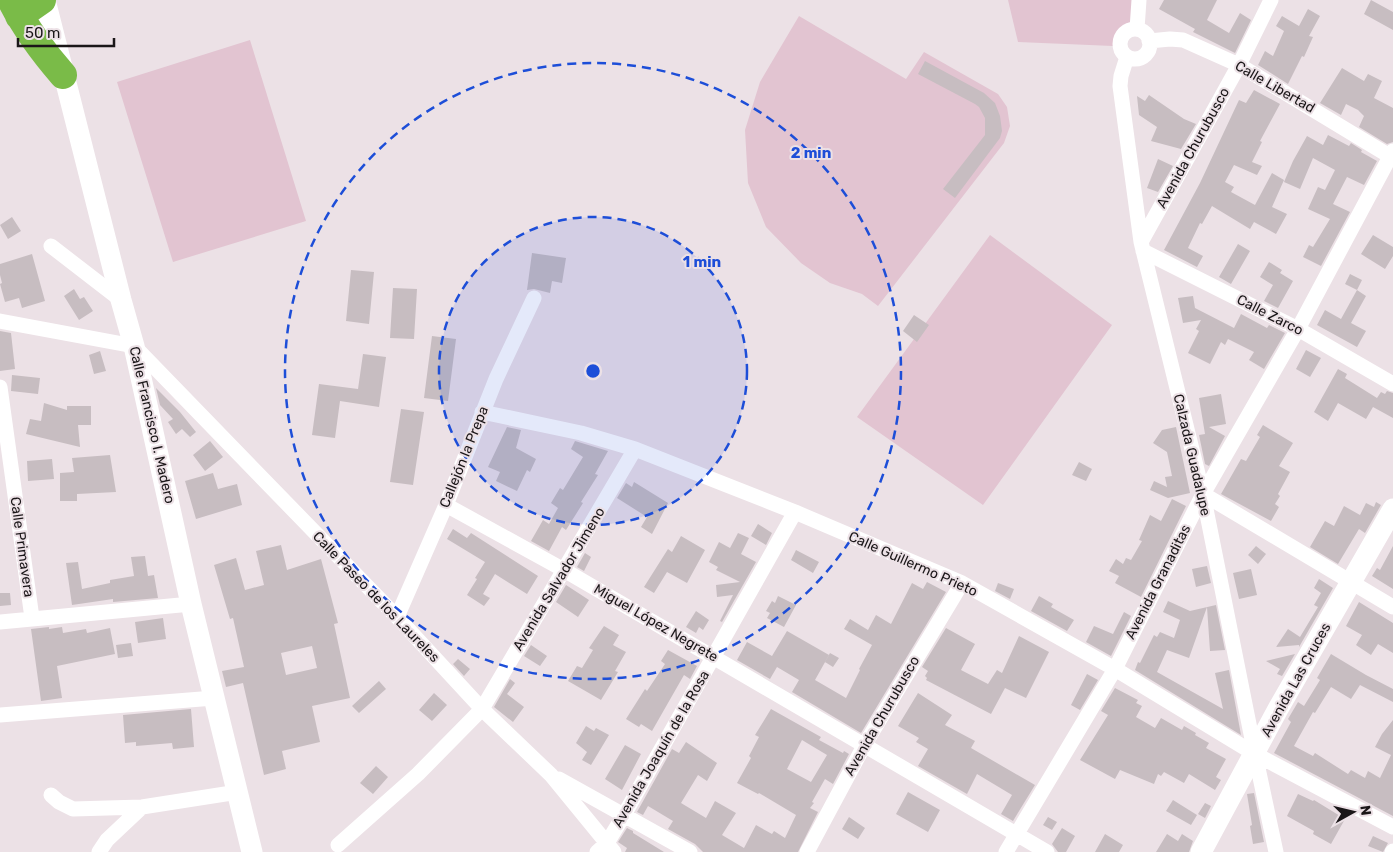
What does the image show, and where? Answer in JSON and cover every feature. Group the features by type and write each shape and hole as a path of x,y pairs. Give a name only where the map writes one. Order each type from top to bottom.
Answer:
{"highway":[{"path":"44,0 15,8 42,49 63,75"}],"main road":[{"name":"Calle Francisco I. Madero","path":"44,0 120,300 134,346 191,604 252,852"},
{"name":"Avenida Las Cruces","path":"1201,852 1278,709 1393,509"}],"street":[{"path":"1137,29 1139,0"},
{"name":"Avenida Churubusco","path":"1142,246 1239,65 1271,0"},
{"path":"1137,29 1145,34 1149,41 1148,51 1141,58 1127,57 1121,50 1120,39 1127,31 1137,29"},
{"name":"Calle Libertad","path":"1149,41 1182,40 1239,65 1392,155"},
{"name":"Calzada Guadalupe","path":"1127,57 1120,86 1142,246 1202,494 1276,852"},
{"name":"Avenida Granaditas","path":"1006,852 1114,669 1202,494 1298,329 1392,155"},
{"path":"51,246 120,300"},
{"name":"Calle Zarco","path":"1142,246 1298,329 1393,384"},
{"name":"Callejón la Prepa","path":"397,617 446,505 496,379 534,298"},
{"path":"0,322 134,346"},
{"name":"Calle Paseo de los Laureles","path":"134,346 397,617 482,709 551,775 606,849"},
{"name":"Calle Primavera","path":"0,387 32,618"},
{"name":"Calle Guillermo Prieto","path":"482,412 581,433 636,449 794,512 962,583 1114,669 1255,754 1393,827"},
{"name":"Avenida Salvador Jimeno","path":"338,845 418,774 482,709 636,449"},
{"path":"1202,494 1393,606"},
{"name":"Miguel López Negrete","path":"446,505 564,570 1047,852"},
{"name":"Avenida Joaquín de la Rosa","path":"606,849 794,512"},
{"name":"Avenida Churubusco","path":"807,852 864,744 962,583"},
{"path":"0,622 191,604"},
{"path":"0,715 214,698"},
{"path":"551,775 690,852"},
{"path":"51,795 59,802 73,809 142,807 238,792"},
{"path":"99,852 107,840 142,807"}],"shaded area":[{"path":"1008,0 1136,0 1135,20 1113,46 1018,42"},
{"path":"799,16 906,79 924,52 998,94 1007,107 1010,126 1004,143 878,306 862,294 830,283 801,263 766,227 748,183 745,130 760,82"},
{"path":"250,40 306,221 173,262 117,82"},
{"path":"990,235 1112,325 983,505 857,417"}],"building":[{"path":"1164,0 1217,0 1207,20 1229,33 1240,13 1251,20 1235,53 1193,32 1195,29 1159,9"},
{"path":"1371,0 1393,12 1393,30 1364,14"},
{"path":"1308,9 1320,16 1309,36 1313,37 1304,57 1302,56 1288,84 1258,65 1265,51 1273,56 1284,31 1276,26 1282,16 1299,26"},
{"path":"925,61 984,93 995,103 1000,116 1002,131 1000,138 955,198 943,189 985,135 985,118 979,107 975,104 918,74"},
{"path":"1342,68 1364,81 1368,74 1382,81 1374,98 1393,108 1393,142 1387,144 1359,127 1364,116 1358,110 1346,104 1341,115 1320,103"},
{"path":"1254,90 1280,104 1260,141 1262,142 1252,162 1262,166 1257,175 1234,165 1225,182 1234,187 1231,192 1255,205 1272,173 1284,180 1272,207 1287,214 1276,234 1254,222 1250,229 1212,206 1202,224 1200,223 1188,248 1203,256 1197,267 1164,250 1200,183 1239,100 1246,103"},
{"path":"1149,95 1184,119 1196,124 1181,149 1151,141 1157,127 1139,115 1137,96 1145,101"},
{"path":"1328,135 1349,146 1351,143 1362,150 1361,152 1377,161 1364,185 1347,177 1333,204 1350,212 1321,266 1303,257 1309,245 1313,247 1330,219 1308,209 1318,187 1325,190 1335,170 1313,158 1300,189 1284,182 1307,136 1323,145"},
{"path":"1158,159 1173,166 1158,192 1147,188"},
{"path":"12,217 21,231 8,239 0,225"},
{"path":"1373,235 1393,247 1393,256 1385,269 1361,254"},
{"path":"1238,244 1250,251 1231,284 1219,277"},
{"path":"532,253 566,258 562,283 552,281 550,293 534,289 527,290"},
{"path":"32,254 45,301 22,308 19,298 5,302 0,284 2,283 0,264"},
{"path":"1269,262 1282,270 1280,273 1293,281 1278,308 1264,301 1273,285 1260,277"},
{"path":"351,270 374,272 369,324 346,321"},
{"path":"1350,274 1362,280 1357,290 1345,284"},
{"path":"393,288 417,289 414,339 390,338"},
{"path":"74,289 80,299 84,297 93,311 79,320 64,296"},
{"path":"1357,290 1366,296 1351,323 1366,331 1357,347 1317,325 1325,310 1341,319"},
{"path":"1193,296 1195,308 1234,328 1241,314 1267,328 1269,325 1285,333 1264,369 1249,360 1254,352 1228,339 1225,345 1221,342 1210,364 1188,353 1199,331 1196,329 1201,320 1183,323 1178,298"},
{"path":"914,315 929,325 917,342 903,331"},
{"path":"0,331 11,333 15,369 0,371"},
{"path":"432,336 456,339 448,401 424,398"},
{"path":"1306,350 1321,358 1310,377 1296,369"},
{"path":"100,351 106,371 94,374 89,355"},
{"path":"363,354 386,357 379,407 340,401 335,438 312,435 319,384 358,389"},
{"path":"1338,369 1347,374 1345,378 1377,398 1381,392 1385,394 1387,391 1393,393 1393,418 1373,407 1366,419 1338,403 1328,421 1314,412"},
{"path":"12,375 40,378 38,394 11,391"},
{"path":"156,388 180,412 196,432 190,437 182,429 176,434 168,422 173,419 160,405"},
{"path":"1221,394 1226,424 1209,427 1225,436 1209,466 1205,464 1199,435 1205,434 1199,398"},
{"path":"44,403 67,410 67,406 91,406 91,425 78,425 80,447 26,434 30,419 41,421"},
{"path":"401,409 424,412 413,485 390,482"},
{"path":"1263,425 1293,443 1279,466 1290,472 1278,494 1280,496 1275,504 1279,507 1271,521 1221,494 1241,459 1246,461 1260,437 1257,435"},
{"path":"507,427 521,430 516,448 536,459 530,472 527,470 517,491 496,481 500,472 488,467"},
{"path":"1176,427 1190,493 1168,498 1150,490 1154,481 1167,487 1165,477 1172,476 1167,452 1153,443 1162,430"},
{"path":"210,441 223,457 205,471 193,455"},
{"path":"575,441 608,451 595,474 598,475 581,502 583,503 566,530 562,527 549,551 531,541 543,520 549,524 558,508 551,503 560,488 563,490 583,457 571,449"},
{"path":"110,455 116,492 77,494 77,501 60,501 60,473 74,472 72,458"},
{"path":"52,459 54,479 28,481 27,461"},
{"path":"1079,462 1092,469 1086,481 1072,475"},
{"path":"213,473 218,489 237,484 242,505 196,519 185,481"},
{"path":"634,482 668,503 652,534 641,527 647,517 617,498 626,483 632,487"},
{"path":"1172,499 1186,506 1141,597 1115,583 1119,576 1109,571 1116,559 1123,564 1126,558 1131,560 1142,541 1139,540 1150,515 1161,521"},
{"path":"1376,502 1381,505 1365,533 1359,529 1338,564 1310,547 1325,521 1334,526 1344,506 1360,515 1366,503 1374,507"},
{"path":"758,524 772,533 766,545 751,536"},
{"path":"453,529 467,538 471,533 538,576 527,594 495,574 483,594 490,598 484,606 467,595 485,562 447,539"},
{"path":"738,533 749,538 741,554 756,562 722,622 720,621 733,595 717,597 716,585 740,582 716,570 718,567 709,562 719,542 730,548"},
{"path":"681,536 705,550 687,583 667,572 654,593 644,587 668,549 672,552"},
{"path":"281,545 287,570 321,559 338,623 334,624 350,698 312,706 320,742 282,751 286,769 264,775 243,683 226,687 222,671 244,667 233,618 230,619 214,565 236,558 245,590 264,585 256,551","holes":["312,646 317,668 286,675 281,653"]},
{"path":"1256,546 1266,554 1258,564 1248,555"},
{"path":"1393,546 1393,589 1372,576 1377,568 1380,570"},
{"path":"796,550 819,562 813,573 791,560"},
{"path":"585,553 591,557 584,571 577,567"},
{"path":"145,556 148,576 154,575 158,598 113,602 113,599 72,605 66,563 78,562 82,589 110,583 110,580 134,576 131,557"},
{"path":"1207,566 1211,583 1196,587 1192,569"},
{"path":"1251,569 1257,595 1239,599 1233,573"},
{"path":"1319,579 1333,588 1299,647 1299,645 1276,647 1288,629 1300,637 1318,607 1314,605 1321,593 1314,588"},
{"path":"927,582 946,592 861,733 792,692 799,680 777,667 770,679 737,660 747,642 772,656 787,631 829,655 815,680 846,698 872,645 844,629 850,619 868,630 876,615 891,624 912,583 923,589"},
{"path":"998,583 1014,589 1010,599 995,591"},
{"path":"566,585 589,600 578,617 556,602"},
{"path":"0,593 10,593 11,605 0,606"},
{"path":"778,596 796,605 784,627 767,618 770,613 766,611 772,601 775,603"},
{"path":"1039,596 1053,604 1051,607 1074,620 1067,631 1031,611"},
{"path":"1168,601 1190,611 1207,607 1189,658 1167,650 1157,672 1223,709 1215,673 1229,670 1241,735 1135,670 1154,635 1157,637 1160,632 1174,638 1180,620 1163,612"},
{"path":"1359,602 1393,623 1393,653 1378,644 1371,655 1356,645 1362,635 1346,626"},
{"path":"1216,605 1225,650 1210,651 1207,607"},
{"path":"696,611 709,620 703,630 699,627 696,633 686,627"},
{"path":"1124,612 1131,616 1111,656 1086,642 1094,626 1113,634"},
{"path":"163,618 166,639 138,643 135,622"},
{"path":"604,626 619,635 613,645 626,652 615,671 618,672 601,700 568,681 577,666 582,668 593,650 589,648"},
{"path":"49,627 49,629 62,627 63,633 86,629 87,633 110,628 115,654 57,666 62,698 41,701 31,629"},
{"path":"946,628 975,644 961,670 988,684 997,670 1002,673 1019,636 1049,652 1026,698 1005,688 991,714 926,680 925,676 928,671 922,667"},
{"path":"131,643 133,656 118,658 116,645"},
{"path":"531,645 547,656 540,666 524,656"},
{"path":"668,650 697,666 690,679 684,675 652,731 641,724 639,727 626,719 645,689 647,691 665,664 661,661"},
{"path":"830,653 839,658 833,667 825,662"},
{"path":"1295,654 1282,676 1277,674 1280,669 1266,661"},
{"path":"1331,654 1393,689 1393,702 1360,685 1351,699 1331,687 1315,713 1313,712 1294,746 1313,756 1315,753 1348,774 1351,770 1365,778 1368,771 1380,778 1391,755 1375,747 1393,720 1393,816 1274,753 1291,722 1288,719 1298,702 1304,706 1320,680 1317,678"},
{"path":"458,659 470,669 464,676 453,664"},
{"path":"1087,674 1098,680 1080,710 1071,705"},
{"path":"510,679 515,683 507,694 524,707 513,722 494,707"},
{"path":"379,681 386,689 359,713 352,706"},
{"path":"1115,688 1138,700 1136,703 1142,706 1136,717 1155,728 1161,718 1182,730 1184,726 1209,743 1206,748 1226,759 1216,777 1221,780 1215,790 1189,774 1184,783 1164,772 1161,776 1158,774 1154,784 1120,770 1115,779 1080,760 1108,715 1101,711"},
{"path":"434,693 447,705 432,721 419,710"},
{"path":"918,693 952,715 945,725 975,741 971,748 1035,785 1013,821 1001,814 1012,795 977,774 967,794 918,766 928,749 916,742 919,738 898,726"},
{"path":"191,709 194,747 173,749 172,743 136,746 136,742 125,743 123,715"},
{"path":"771,709 821,737 819,740 843,753 844,751 849,754 833,784 825,779 812,802 814,803 810,808 818,812 798,852 703,852 695,844 668,829 673,821 648,806 643,815 637,812 672,749 679,753 686,742 717,763 707,781 698,775 681,803 706,818 715,801 736,813 722,835 744,848 756,825 772,834 774,831 785,838 796,815 759,793 737,783 751,758 749,756 759,737 755,735","holes":["802,740 827,755 811,782 787,769"]},
{"path":"586,726 594,731 596,728 609,735 591,765 582,760 587,752 576,743"},
{"path":"625,745 641,754 622,790 605,779"},
{"path":"376,766 388,777 373,794 360,783"},
{"path":"908,792 940,810 928,832 896,814"},
{"path":"1254,793 1264,842 1253,844 1247,794"},
{"path":"1298,794 1314,800 1345,819 1331,844 1313,834 1314,831 1287,816"},
{"path":"1173,800 1197,815 1191,825 1166,811"},
{"path":"1205,803 1211,806 1205,818 1198,814"},
{"path":"849,817 865,828 858,839 842,829"},
{"path":"1048,817 1057,822 1052,830 1043,825"},
{"path":"627,828 664,852 625,852 627,848 618,842"},
{"path":"1062,828 1075,836 1066,852 1058,852 1052,844"},
{"path":"1105,834 1123,845 1119,852 1095,852"},
{"path":"1167,834 1178,841 1182,834 1193,841 1189,852 1156,852"},
{"path":"1373,836 1388,843 1383,852 1368,846"}]}
